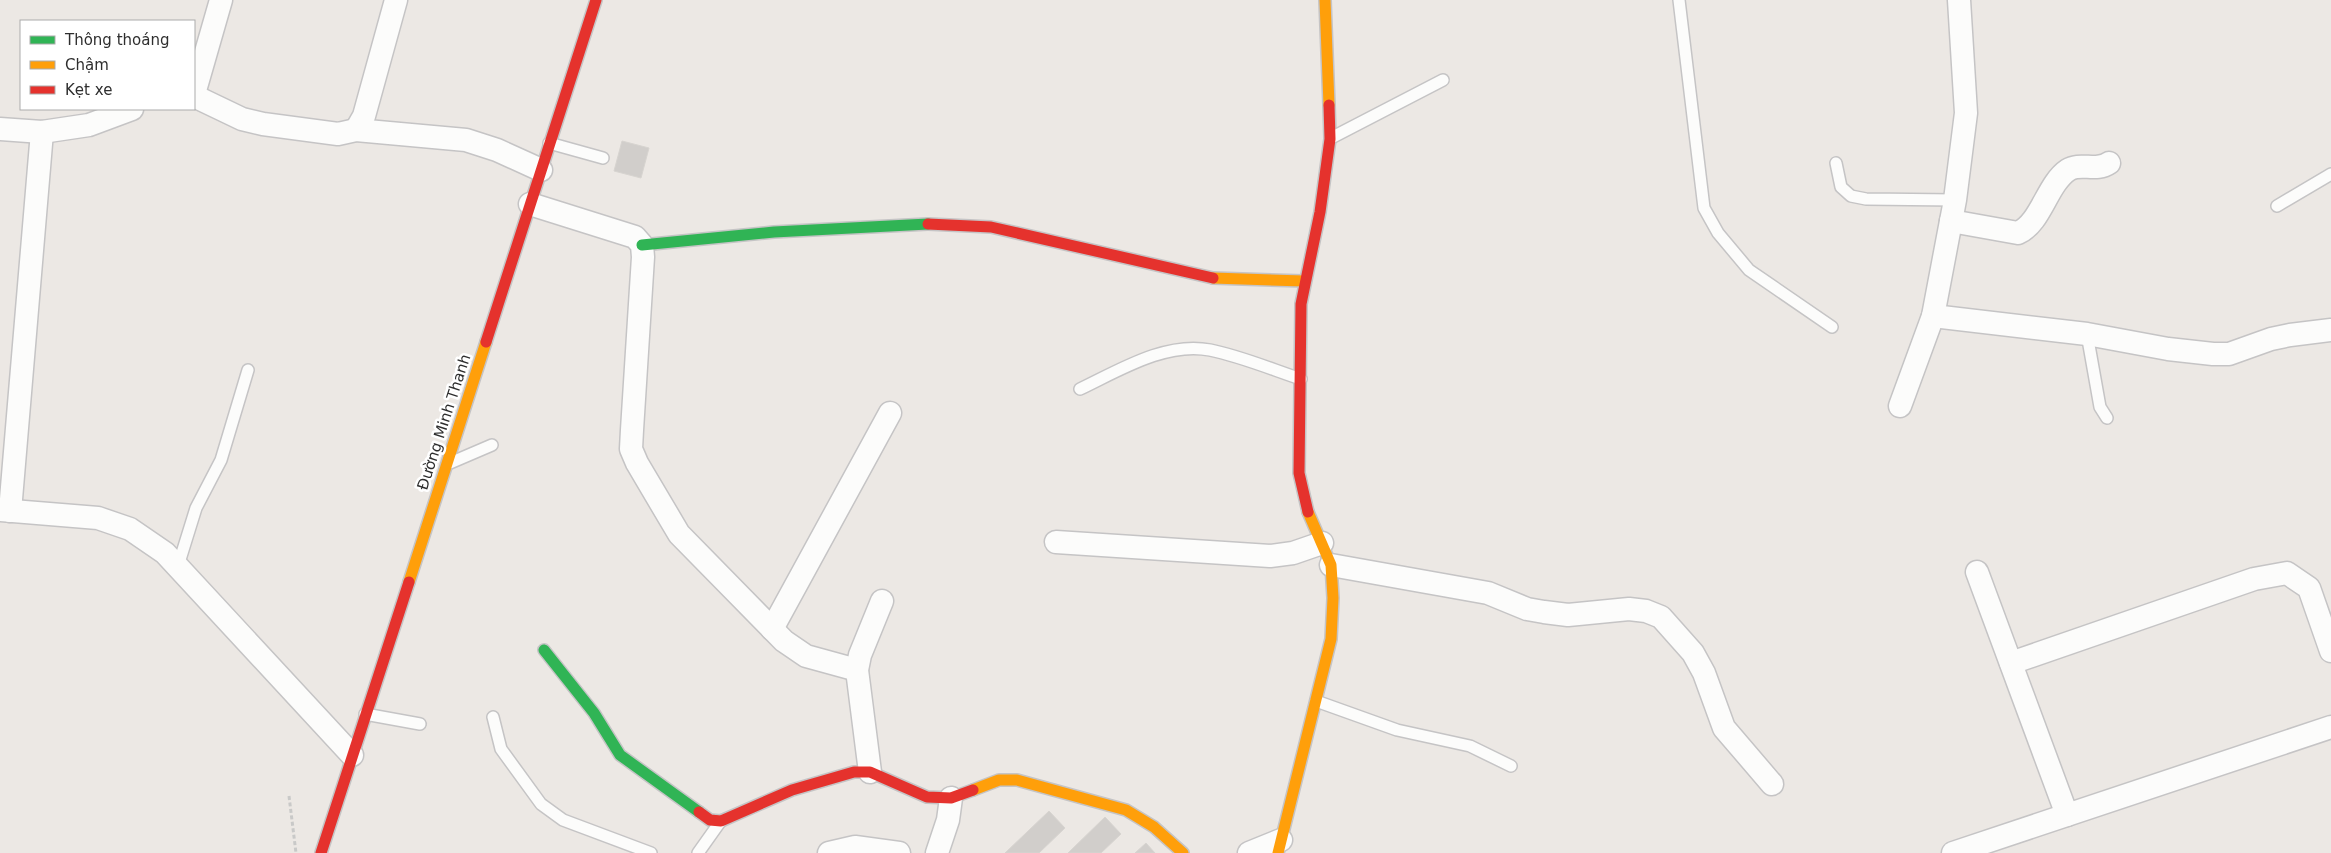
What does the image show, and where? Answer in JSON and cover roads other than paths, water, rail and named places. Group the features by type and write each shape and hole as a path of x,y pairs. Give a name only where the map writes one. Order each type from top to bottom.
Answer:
{"street":[{"path":"195,87 200,49 221,0"},
{"path":"356,130 364,116 396,0"},
{"name":"Đường Minh Thanh","path":"321,853 596,0"},
{"path":"1249,853 1280,847 1331,639 1333,598 1331,565 1303,495 1299,472 1301,304 1304,281 1320,212 1330,138 1325,0"},
{"path":"1900,406 1933,316 1953,210 1966,113 1959,0"},
{"path":"195,96 242,119 263,124 338,134 356,130 466,140 497,150 541,170"},
{"path":"0,129 42,132 88,125 129,110"},
{"path":"42,132 5,511 98,518 130,529 165,552 352,755"},
{"path":"1953,210 2018,233 2029,225 2056,183 2067,170 2076,167 2101,168 2109,163"},
{"path":"530,204 635,237 642,245 643,257 632,449 637,462 679,534 784,641 806,656 857,670"},
{"path":"642,245 774,232 918,224 992,227 1218,280 1304,281"},
{"path":"1933,316 2087,334 2168,349 2230,354 2271,339 2331,330"},
{"path":"772,629 890,414"},
{"path":"1056,542 1270,556 1293,553 1322,543"},
{"path":"1331,565 1488,593 1527,608 1544,612 1568,615 1629,609 1646,610 1661,617 1693,653 1704,673 1724,728 1772,784"},
{"path":"1977,572 2067,815"},
{"path":"2011,663 2254,579 2287,573 2309,588 2331,651"},
{"path":"870,772 857,670 860,655 882,601"},
{"path":"544,650 594,713 620,755 710,820 721,821 792,790 854,772 870,772 927,797 951,798 999,780 1017,780 1126,810 1154,827 1183,853"},
{"path":"1953,853 2331,726"},
{"path":"937,853 948,820 951,798"},
{"path":"829,853 856,847 899,853"}],"lane":[{"path":"1679,0 1704,208 1718,233 1748,270 1832,327"},
{"path":"1330,138 1443,80"},
{"path":"550,143 602,158"},
{"path":"1836,163 1841,187 1851,196 1953,210"},
{"path":"2277,206 2331,174"},
{"path":"2087,334 2100,407 2107,418"},
{"path":"1080,389 1161,354 1184,350 1208,350 1301,379"},
{"path":"178,566 196,508 221,460 248,370"},
{"path":"446,465 492,445"},
{"path":"1316,701 1397,730 1470,746 1511,766"},
{"path":"365,714 420,724"},
{"path":"492,717 501,749 540,804 563,820 651,853"},
{"path":"698,853 721,821"}]}
